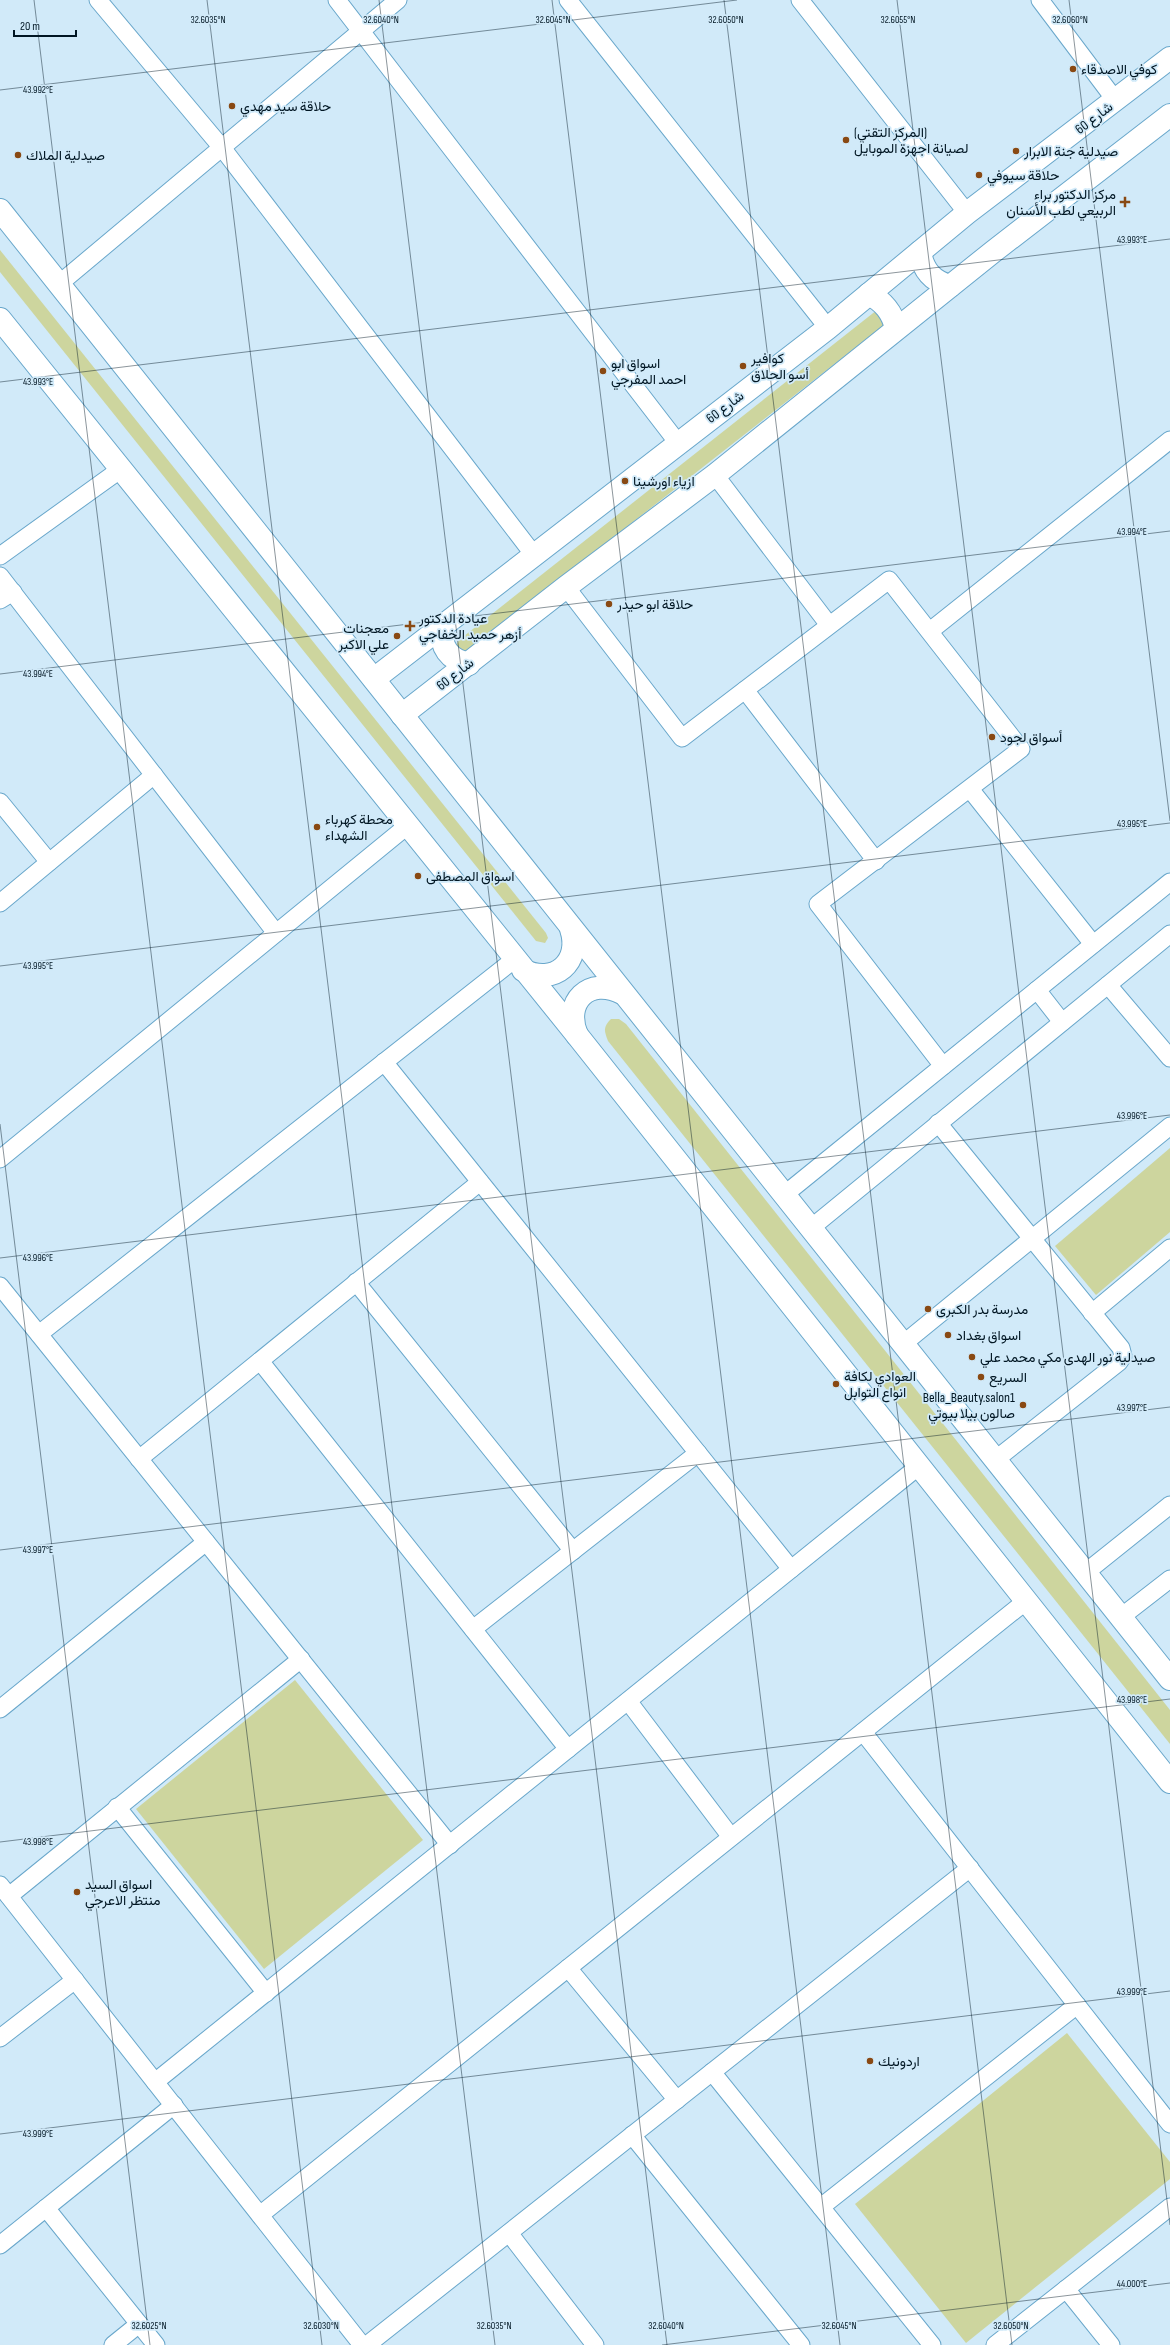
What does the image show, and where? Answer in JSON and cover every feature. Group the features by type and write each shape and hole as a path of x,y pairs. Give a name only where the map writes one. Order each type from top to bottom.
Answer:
{"main road":[{"name":"شارع 60","path":"374,679 828,328 967,213 1116,101 1170,58"},
{"name":"شارع 60","path":"402,715 566,587 715,475 896,328 1170,116"},
{"path":"0,210 374,679 571,929 1170,1679"},
{"path":"920,252 924,268 929,274 938,282 950,286"},
{"path":"869,294 887,308 896,328"},
{"path":"0,319 519,965 577,1035 1170,1782"},
{"path":"442,627 442,640 447,652 456,660 469,664"},
{"path":"519,965 541,976 550,974 562,968 571,957 574,947 571,929"},
{"path":"577,1035 572,1025 572,1014 575,1004 582,995 591,989 601,987 612,988 622,993"}],"street":[{"path":"98,0 223,149 534,555"},
{"path":"337,0 678,443"},
{"path":"59,284 223,149 398,0"},
{"path":"568,0 828,328"},
{"path":"800,0 967,213"},
{"path":"1040,0 1116,101"},
{"path":"930,631 1170,440"},
{"path":"0,556 121,470"},
{"path":"715,475 829,625"},
{"path":"0,576 6,596 154,775 276,933"},
{"path":"566,587 682,738 889,580 930,631 1021,749 818,904 943,1066"},
{"path":"745,690 876,861"},
{"path":"0,903 154,775"},
{"path":"970,789 1093,944"},
{"path":"0,802 48,862"},
{"path":"0,1159 407,826"},
{"path":"784,1195 1170,882"},
{"path":"811,1228 1170,934"},
{"path":"39,1334 384,1062 519,965"},
{"path":"1108,985 1170,1058"},
{"path":"1037,990 1062,1022"},
{"path":"384,1062 791,1569"},
{"path":"938,1123 1121,1348 1123,1356 1119,1362 995,1460"},
{"path":"903,1344 1170,1126"},
{"path":"139,1459 480,1182"},
{"path":"1092,1313 1170,1248"},
{"path":"356,1282 572,1551"},
{"path":"0,1286 450,1845"},
{"path":"260,1361 568,1749"},
{"path":"473,1629 698,1453"},
{"path":"156,2082 919,1466"},
{"path":"1085,1573 1170,1505"},
{"path":"0,1709 206,1542"},
{"path":"1120,1617 1170,1578"},
{"path":"260,2215 1026,1601"},
{"path":"300,1659 117,1808 4,1890 362,2345"},
{"path":"628,1701 731,1838"},
{"path":"863,1732 1170,2124"},
{"path":"117,1808 266,1993"},
{"path":"367,2345 970,1868"},
{"path":"568,1968 677,2100"},
{"path":"0,2038 75,1980"},
{"path":"821,2207 1077,2005"},
{"path":"712,2072 932,2345"},
{"path":"0,2245 174,2105"},
{"path":"632,2135 801,2345"},
{"path":"994,2345 1170,2207"},
{"path":"46,2208 156,2345"},
{"path":"509,2233 595,2345"},
{"path":"1066,2289 1111,2345"},
{"path":"113,2345 139,2324"}],"green space":[{"path":"0,250 546,933 548,938 545,943 536,941 0,272"},
{"path":"877,310 888,322 467,652 463,653 456,646 459,640"},
{"path":"611,1019 619,1019 626,1024 1170,1710 1170,1744 608,1041 605,1029"},
{"path":"1170,1148 1170,1232 1096,1295 1055,1246"},
{"path":"295,1680 423,1840 264,1969 136,1809"},
{"path":"1067,2033 1170,2162 1170,2179 966,2343 855,2204"}],"place":[{"name":"كوفي الاصدقاء","path":"1073,69"},
{"name":"حلاقة سيد مهدي","path":"232,106"},
{"name":"(المركز التقتي) لصيانة اجهزة الموبايل","path":"846,140"},
{"name":"صيدلية جنة الابرار","path":"1016,151"},
{"name":"صيدلية الملاك","path":"18,155"},
{"name":"حلاقة سيوفي","path":"979,175"},
{"name":"مركز الدكتور براء الربيعي لطب الأسنان","path":"1125,202"},
{"name":"كوافير أسو الحلاق","path":"743,366"},
{"name":"اسواق ابو احمد المفرجي","path":"603,371"},
{"name":"ازياء اورشينا","path":"625,481"},
{"name":"حلاقة ابو حيدر","path":"609,604"},
{"name":"عيادة الدكتور أزهر حميد الخفاجي","path":"410,626"},
{"name":"معجنات علي الاكبر","path":"397,636"},
{"name":"أسواق لجود","path":"992,737"},
{"name":"محطة كهرباء الشهداء","path":"317,827"},
{"name":"اسواق المصطفى","path":"418,876"},
{"name":"مدرسة بدر الكبرى","path":"928,1309"},
{"name":"اسواق بغداد","path":"948,1335"},
{"name":"صيدلية نور الهدى مكي محمد علي","path":"972,1357"},
{"name":"السريع","path":"981,1377"},
{"name":"العوادي لكافة انواع التوابل","path":"836,1384"},
{"name":"Bella_Beauty.salon1 صالون بيلا بيوتي","path":"1023,1405"},
{"name":"اسواق السيد منتظر الاعرجي","path":"77,1892"},
{"name":"اردونيك","path":"870,2061"}]}
